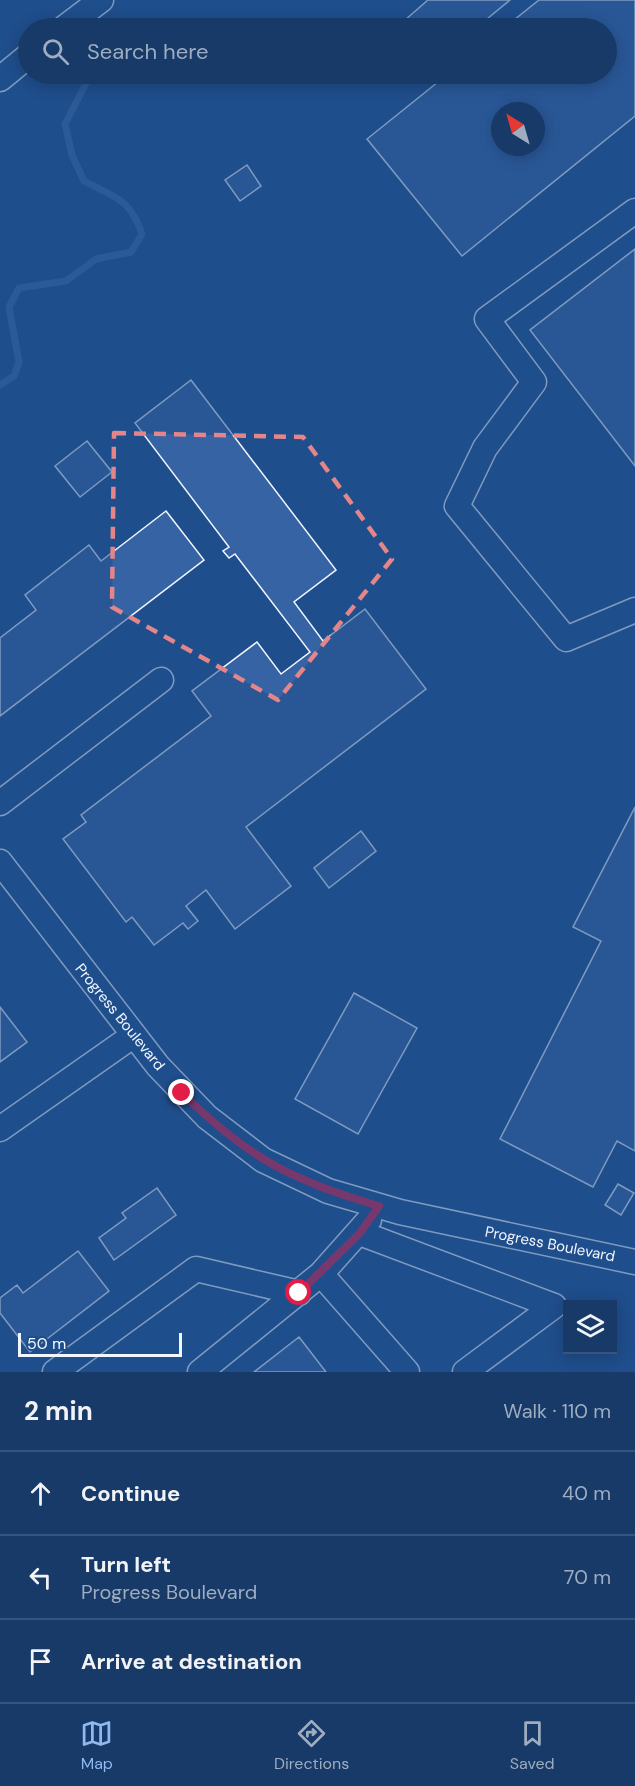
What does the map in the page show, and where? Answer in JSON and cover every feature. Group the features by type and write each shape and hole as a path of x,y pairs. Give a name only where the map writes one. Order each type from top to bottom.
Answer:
{"street":[{"path":"77,18 101,0"},
{"path":"1,77 18,64"},
{"path":"635,211 488,319 534,382 485,448 457,506 566,639 635,610"},
{"path":"0,803 161,680"},
{"name":"Progress Boulevard","path":"0,862 134,1035 182,1093 207,1117 249,1150 295,1178 328,1191 379,1206 475,1229 635,1262"},
{"path":"0,1129 134,1035"},
{"path":"200,1372 321,1274 360,1233 379,1206"},
{"path":"360,1233 554,1306 465,1372"},
{"path":"55,1372 196,1269 299,1293"},
{"path":"321,1274 407,1372"}],"highlighted area":[{"path":"114,433 303,437 392,559 278,700 112,607"}],"building":[{"path":"428,0 510,0 488,18 407,18"},
{"path":"539,0 635,0 635,116 462,256 367,139 436,84 617,84 617,18 516,18"},
{"path":"247,165 261,186 240,201 225,180"},
{"path":"635,249 635,466 530,330"},
{"path":"191,380 336,570 294,602 323,641 365,609 426,689 246,827 291,886 235,929 206,890 186,906 198,921 188,929 183,923 154,945 132,917 126,922 63,839 86,822 81,815 211,716 192,691 257,642 281,674 310,652 235,554 229,558 223,551 229,547 135,423"},
{"path":"87,441 112,472 80,497 55,466"},
{"path":"166,511 204,560 0,716 0,638 36,610 25,595 89,545 101,561"},
{"path":"635,807 635,1151 617,1141 593,1187 500,1139 601,941 573,927"},
{"path":"361,831 376,851 329,888 314,868"},
{"path":"354,993 417,1028 358,1134 295,1099"},
{"path":"0,1007 27,1042 0,1062"},
{"path":"618,1184 634,1193 621,1215 605,1205"},
{"path":"157,1188 176,1215 114,1260 99,1238 126,1218 122,1213"},
{"path":"78,1251 109,1291 30,1352 0,1313 0,1298 17,1285 23,1293"},
{"path":"299,1337 326,1372 254,1372"}],"waterway":[{"path":"0,385 14,376 19,362 9,307 19,288 66,281 96,259 131,252 142,234 132,213 120,200 84,181 72,155 65,124 86,84"}],"route":[{"path":"182,1093 234,1140 263,1160 295,1178 328,1191 379,1206 360,1233 321,1274 299,1293"}]}
